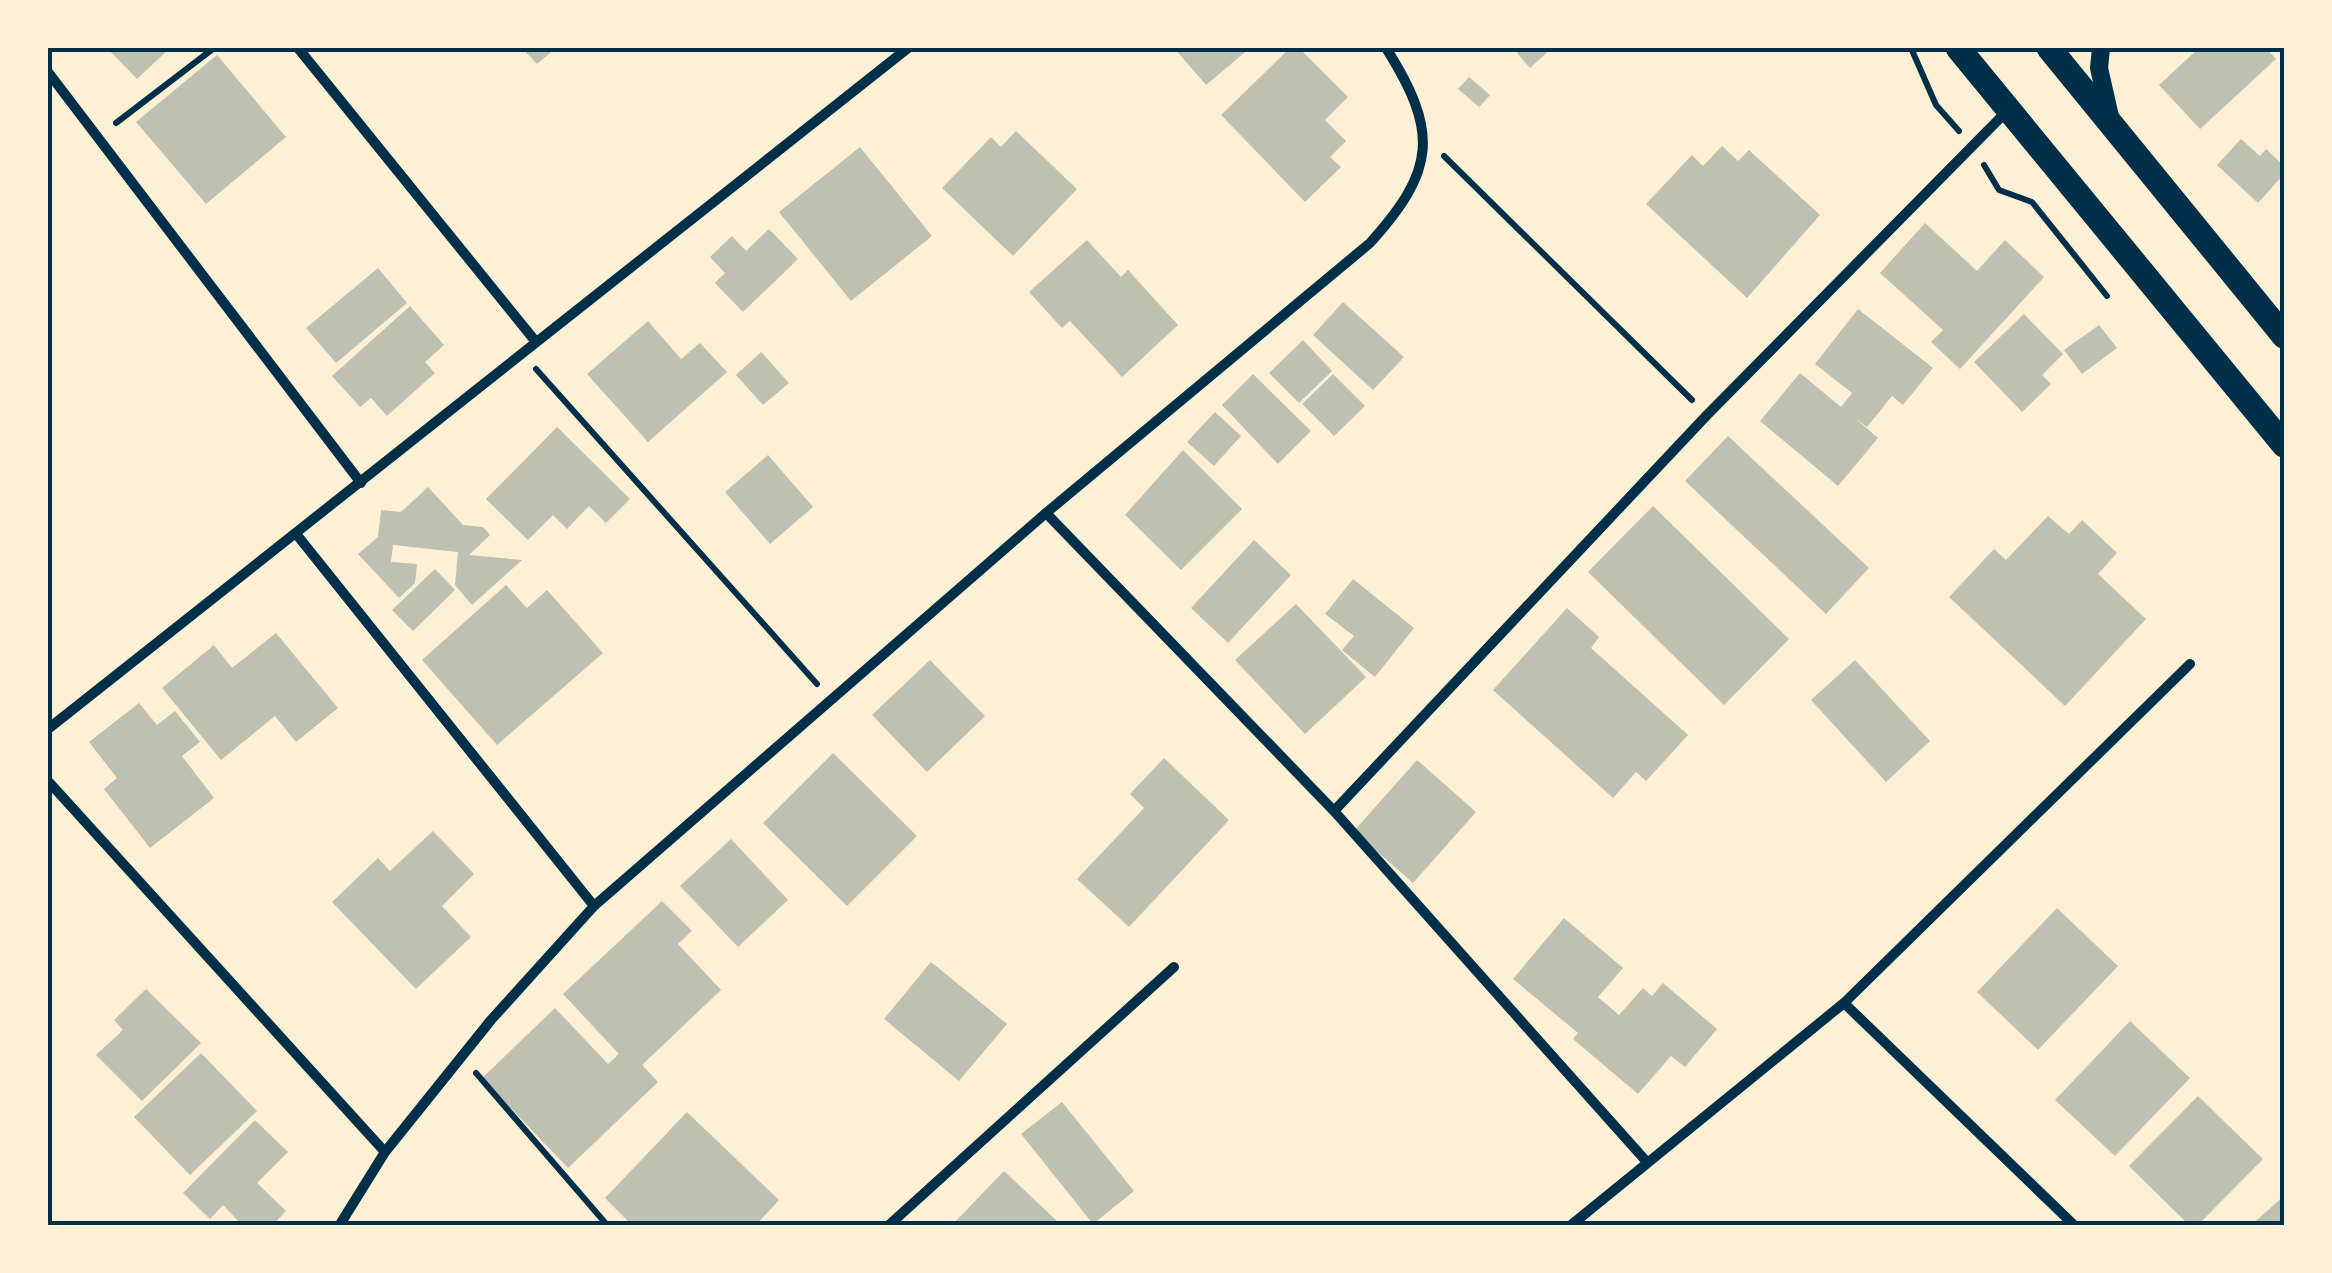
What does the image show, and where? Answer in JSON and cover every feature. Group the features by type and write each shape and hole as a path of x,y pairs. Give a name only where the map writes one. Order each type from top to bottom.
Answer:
{"main road":[{"path":"1958,48 2284,445"},
{"path":"2050,48 2284,336"}],"street":[{"path":"298,48 536,342"},
{"path":"48,730 908,48"},
{"path":"339,1226 385,1152 594,906 1046,513 1370,243 1399,211 1421,174 1424,137 1406,79 1386,48"},
{"path":"2101,48 2099,68 2112,126"},
{"path":"48,72 361,484"},
{"path":"1334,811 1707,415 2008,110"},
{"path":"1046,513 1334,811 1646,1162"},
{"path":"298,535 594,906"},
{"path":"1570,1226 1844,1003 2190,664"},
{"path":"48,781 385,1152"},
{"path":"888,1226 1174,967"},
{"path":"1844,1003 2075,1226"}],"path":[{"path":"112,126 214,48"},
{"path":"1424,137 1707,415"},
{"path":"2066,244 2107,296"},
{"path":"522,353 831,700"},
{"path":"462,1057 608,1226"}],"building":[{"path":"107,48 170,48 137,79"},
{"path":"522,48 556,48 537,64"},
{"path":"1174,48 1250,48 1206,85"},
{"path":"1290,48 1299,48 1348,97 1325,120 1346,141 1330,157 1341,167 1305,202 1221,115"},
{"path":"1523,48 1552,48 1530,68 1517,53"},
{"path":"2199,48 2266,48 2276,59 2200,129 2159,85"},
{"path":"217,55 286,137 206,204 136,122"},
{"path":"1469,77 1490,95 1479,107 1458,89"},
{"path":"1016,131 1077,189 1013,256 942,188 991,137 1001,147"},
{"path":"2241,139 2260,156 2266,149 2284,166 2284,174 2258,203 2217,165"},
{"path":"1722,146 1738,161 1749,150 1820,215 1747,298 1646,204 1692,155 1703,166"},
{"path":"860,147 932,236 851,301 779,212"},
{"path":"1925,223 1977,271 2005,240 2044,277 1960,369 1931,342 1943,330 1880,273"},
{"path":"769,229 798,259 743,312 715,283 725,273 710,257 732,236 746,251"},
{"path":"1087,240 1121,277 1128,270 1178,325 1122,377 1070,321 1062,328 1029,292"},
{"path":"378,268 407,303 336,363 306,328"},
{"path":"1343,302 1404,357 1373,390 1313,335"},
{"path":"410,306 444,345 425,362 435,373 387,416 371,398 360,407 332,376"},
{"path":"1858,309 1933,368 1903,405 1892,396 1867,427 1855,418 1878,438 1838,486 1760,421 1800,373 1841,407 1852,393 1815,364"},
{"path":"2024,314 2063,354 2042,375 2051,384 2022,412 1974,362"},
{"path":"648,321 681,359 700,343 727,372 648,442 587,374"},
{"path":"2099,325 2117,348 2082,374 2064,350"},
{"path":"1303,340 1332,371 1299,403 1269,373"},
{"path":"761,352 789,383 763,405 736,375"},
{"path":"1253,374 1311,431 1278,464 1222,405"},
{"path":"1333,374 1365,406 1334,436 1302,404"},
{"path":"1215,412 1241,436 1214,466 1187,442"},
{"path":"557,427 630,499 606,523 589,506 567,529 553,515 528,540 486,499"},
{"path":"1728,436 1869,568 1826,614 1685,481"},
{"path":"1183,450 1242,509 1181,570 1125,515"},
{"path":"768,455 813,507 770,544 725,492"},
{"path":"428,487 463,525 483,527 490,535 469,555 522,560 472,605 455,585 458,552 393,545 391,562 417,564 415,583 399,598 358,554 378,537 381,510 401,512"},
{"path":"1653,506 1789,639 1724,705 1588,572"},
{"path":"2048,516 2069,534 2082,520 2117,553 2098,574 2146,619 2065,706 1949,597 1994,549 2006,560"},
{"path":"1254,540 1291,575 1228,643 1191,608"},
{"path":"435,569 455,590 413,631 392,610"},
{"path":"1353,579 1414,628 1375,677 1342,650 1354,636 1325,614"},
{"path":"506,585 527,608 547,590 603,653 497,745 422,660"},
{"path":"1296,604 1366,677 1305,734 1235,660"},
{"path":"1567,608 1599,637 1591,648 1688,735 1646,781 1636,772 1613,798 1493,690"},
{"path":"276,633 338,708 296,742 275,716 221,760 162,688 214,645 232,668"},
{"path":"930,660 985,716 927,772 872,715"},
{"path":"1855,660 1930,741 1886,782 1811,700"},
{"path":"139,703 157,725 175,711 200,742 182,756 214,798 150,848 104,789 117,778 89,742"},
{"path":"833,753 917,836 847,906 763,823"},
{"path":"1164,758 1229,820 1129,927 1077,879 1144,808 1130,794"},
{"path":"1417,760 1476,812 1413,883 1354,831"},
{"path":"433,831 474,874 442,906 471,937 416,989 332,902 378,858 390,871"},
{"path":"731,839 788,900 738,947 680,886"},
{"path":"662,901 692,931 678,944 721,990 642,1065 658,1082 568,1168 482,1078 555,1008 608,1064 619,1054 563,994"},
{"path":"2057,908 2118,966 2038,1050 1977,992"},
{"path":"1564,918 1623,968 1598,997 1619,1015 1643,988 1652,996 1663,983 1717,1029 1685,1067 1671,1056 1638,1094 1573,1039 1578,1033 1513,979"},
{"path":"931,962 1007,1024 959,1081 884,1019"},
{"path":"146,989 201,1043 142,1101 96,1055 123,1030 114,1020"},
{"path":"2130,1021 2190,1078 2115,1156 2055,1100"},
{"path":"201,1053 257,1111 190,1175 134,1117"},
{"path":"2198,1096 2263,1159 2197,1226 2190,1226 2129,1166"},
{"path":"1062,1102 1134,1191 1093,1224 1021,1134"},
{"path":"687,1112 779,1200 755,1226 633,1226 605,1198"},
{"path":"255,1120 288,1152 257,1183 286,1211 272,1226 243,1226 223,1205 210,1219 183,1193"},
{"path":"1004,1171 1058,1222 951,1226"},
{"path":"2284,1196 2284,1226 2250,1226"}]}
